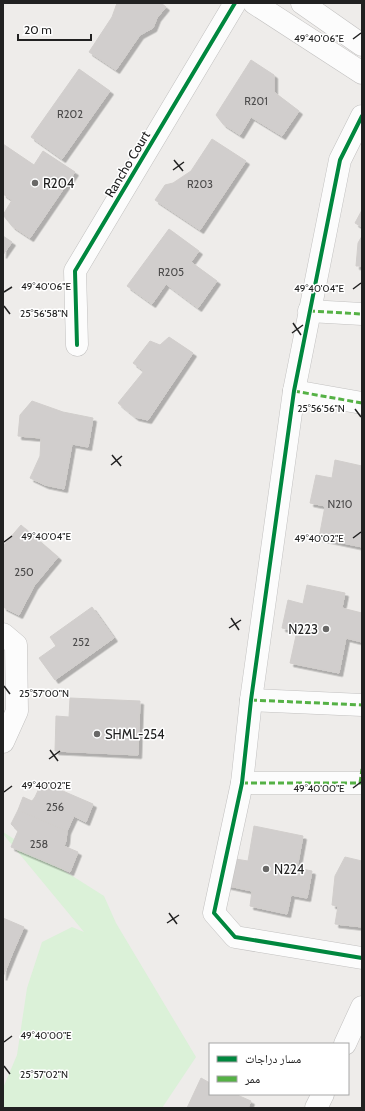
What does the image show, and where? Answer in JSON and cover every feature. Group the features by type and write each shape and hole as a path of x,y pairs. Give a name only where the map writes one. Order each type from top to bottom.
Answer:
{"street":[{"name":"Rancho Court","path":"76,345 75,271 235,3"},
{"path":"254,3 362,73"},
{"path":"302,3 362,45"},
{"path":"362,116 340,160 294,390 251,700 242,783 214,913 235,937 362,958"},
{"path":"309,310 362,314"},
{"path":"294,390 362,403"},
{"path":"3,634 16,645 17,711 3,742"},
{"path":"251,700 362,705"},
{"path":"242,783 361,778"},
{"path":"345,1043 362,1007"},
{"path":"316,1108 322,1095"}],"green space":[{"path":"3,832 104,896 116,923 196,1057 162,1108 3,1108 3,1088 17,1055 27,988 42,942 72,927 84,932 3,834"}],"building":[{"path":"117,3 161,3 166,7 157,18 153,28 140,35 116,70 89,52 112,17"},
{"name":"R201","path":"251,60 274,75 274,92 299,111 282,136 251,117 240,135 223,124 216,115"},
{"name":"R202","path":"79,69 110,91 62,159 31,137"},
{"name":"R203","path":"212,139 246,161 200,230 155,200 165,185 173,183 191,171"},
{"name":"R204","path":"3,144 34,165 43,151 75,172 30,238 12,226 3,215 12,200 3,194"},
{"path":"362,210 362,227 355,223"},
{"name":"R205","path":"169,229 199,251 191,262 217,281 198,308 166,284 152,304 127,286"},
{"path":"3,236 12,242 3,255"},
{"path":"362,236 362,266 356,266 358,243"},
{"path":"169,337 193,353 148,420 135,417 118,403 144,371 133,363 150,341 160,345"},
{"path":"32,401 63,412 93,418 88,447 72,444 64,489 45,485 30,478 40,456 41,438 18,436 20,415"},
{"name":"N210","path":"335,460 362,466 362,547 319,538 325,506 310,503 316,475 332,478"},
{"path":"21,525 58,557 34,586 19,615 3,607 3,546"},
{"name":"N223","path":"307,585 345,593 342,608 362,613 362,642 346,638 339,673 290,663 297,631 282,628 288,600 303,604"},
{"path":"92,607 114,638 55,680 39,658 56,646 50,637"},
{"name":"SHML-254","path":"70,698 140,701 138,755 55,751 56,716 69,717"},
{"path":"42,782 93,804 86,822 74,816 67,831 18,810 23,797 32,801"},
{"path":"18,810 67,831 64,846 78,852 70,872 11,847 18,831 11,824"},
{"name":"N224","path":"254,826 303,836 297,868 312,871 307,898 291,895 287,914 250,906 252,891 224,885 229,858 248,861"},
{"path":"345,857 362,861 362,927 335,924 338,906 332,905 335,876"},
{"path":"3,918 24,927 13,952 3,948"},
{"path":"3,948 13,952 3,977"},
{"path":"201,1078 209,1082 209,1095 237,1095 251,1101 248,1108 187,1108"}],"marked path":[{"path":"309,311 362,314"},
{"path":"294,391 362,403"},
{"path":"251,700 362,705"},
{"path":"360,783 362,769"},
{"path":"242,783 362,783"}],"cycle path":[{"path":"77,345 75,271 235,3"},
{"path":"362,116 340,160 294,391 251,700 242,783 214,913 235,937 362,958"}],"place":[{"name":"R204","path":"35,183"},
{"name":"N223","path":"326,629"},
{"name":"SHML-254","path":"97,734"},
{"name":"N224","path":"266,869"}]}
